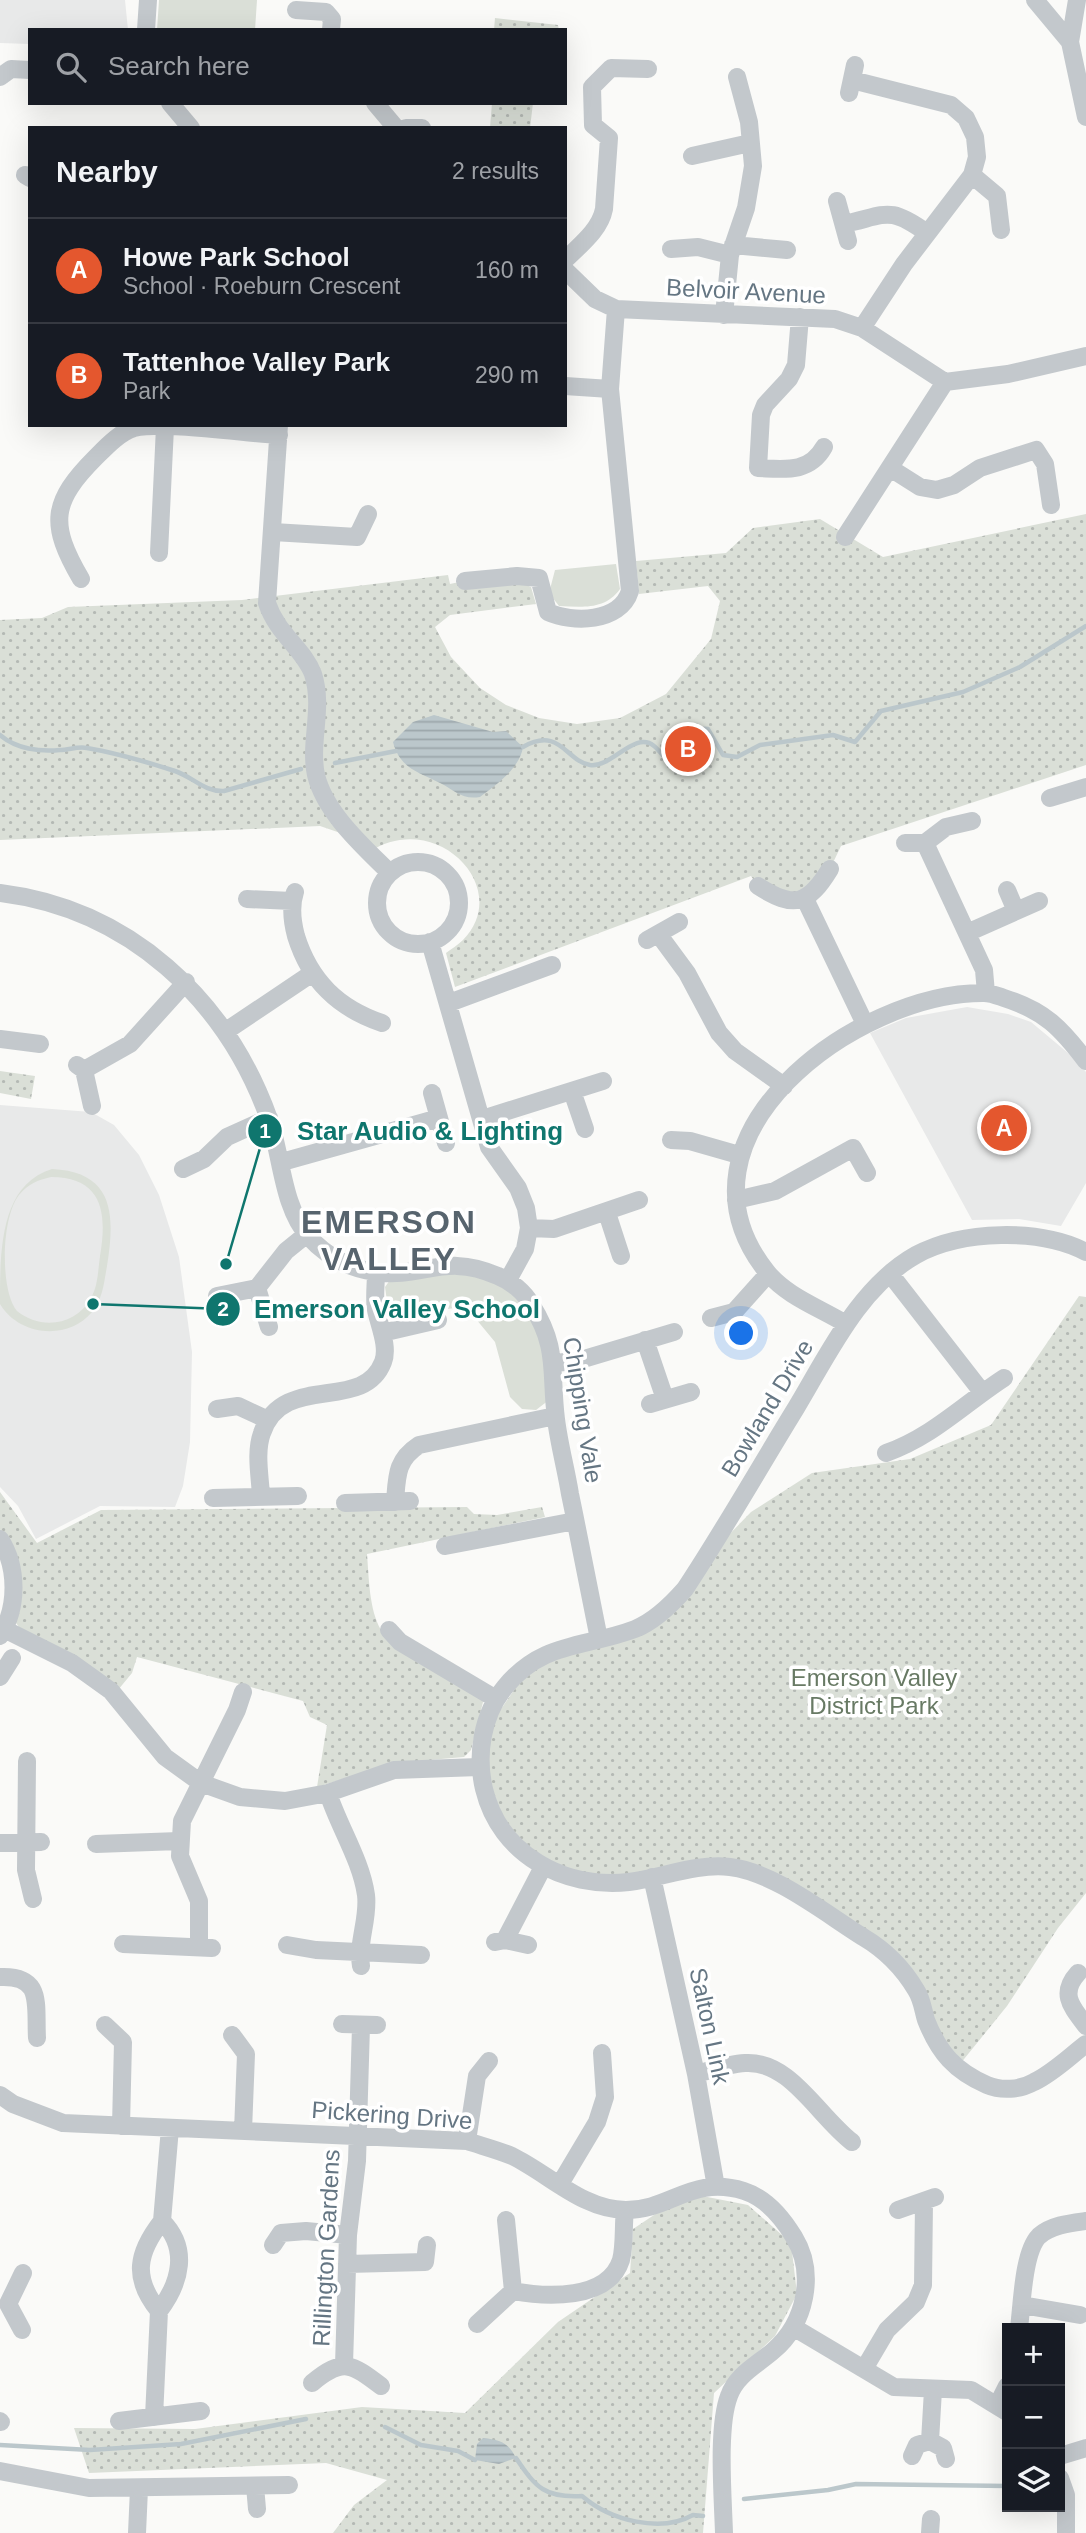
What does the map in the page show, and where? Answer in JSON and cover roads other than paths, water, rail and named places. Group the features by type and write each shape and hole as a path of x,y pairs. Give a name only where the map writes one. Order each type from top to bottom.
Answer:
{"street":[{"path":"146,28 149,0"},
{"path":"1035,0 1070,42"},
{"path":"1077,0 1070,42 1086,117"},
{"path":"296,10 326,12 332,19 331,28"},
{"path":"567,258 602,220 609,138 593,125 592,87 603,73 622,66 649,72"},
{"path":"0,77 11,69 28,70"},
{"path":"724,315 732,250 746,208 753,166 749,122 737,77"},
{"path":"852,79 951,105 966,118 975,136 977,157 972,175 927,233 862,328"},
{"path":"172,105 189,126"},
{"path":"377,105 394,126"},
{"path":"692,156 750,143"},
{"path":"972,175 997,196 1002,230"},
{"path":"837,201 846,233 886,213 902,215 927,233"},
{"path":"671,249 698,247 787,250"},
{"name":"Belvoir Avenue","path":"567,272 595,299 616,309 835,319 862,328 945,382"},
{"path":"465,581 517,576 539,578 548,612 563,619 586,619 613,611 628,598 630,591 610,389 616,309"},
{"path":"800,317 796,365 789,379 765,405 761,415 758,468 793,470 813,462 824,447"},
{"path":"845,537 945,382 1082,361"},
{"path":"567,386 610,389"},
{"path":"159,553 166,428"},
{"path":"80,579 60,536 62,497 126,430 279,430 267,603 273,621 311,670 318,691 317,776 329,802 355,838 390,873"},
{"path":"890,468 920,488 937,490 954,485 980,468 1037,450 1045,464 1051,505"},
{"path":"273,531 356,537 368,514"},
{"path":"1049,798 1085,789"},
{"path":"905,843 925,843 946,827 972,821"},
{"path":"925,843 984,970 986,992"},
{"path":"427,863 440,868 456,888 459,901 452,926 430,942 403,940 383,923 377,897 390,873 401,865 427,863"},
{"path":"758,886 784,900 805,899 818,888 830,869"},
{"path":"1007,890 1016,911"},
{"name":"Chipping Vale","path":"0,893 60,904 105,924 147,949 186,982 226,1031 248,1069 269,1118 291,1205 307,1234 325,1253 345,1265 376,1272 462,1264 508,1280 529,1300 543,1324 554,1363 555,1416 599,1639"},
{"path":"247,899 293,897 292,921 311,974 352,1022 382,1023"},
{"path":"805,899 864,1024"},
{"path":"967,933 1039,901"},
{"path":"680,922 653,937 687,973 719,1034 735,1051 784,1086"},
{"path":"430,942 496,1161 518,1188 526,1208 529,1228 525,1249 508,1280"},
{"path":"449,1003 528,982 552,965"},
{"path":"226,1031 311,974"},
{"path":"92,1106 80,1067 130,1044 186,982"},
{"path":"846,1324 792,1294 768,1274 743,1231 737,1200 739,1155 757,1120 784,1086 820,1051 864,1024 912,1003 986,992 1026,1005 1058,1025 1086,1061"},
{"path":"0,1039 33,1045"},
{"path":"482,1119 603,1082"},
{"path":"572,1091 585,1129"},
{"path":"432,1093 446,1143"},
{"path":"183,1169 204,1159 227,1137 269,1118"},
{"path":"282,1162 439,1118"},
{"path":"671,1140 691,1134 739,1155"},
{"path":"737,1200 775,1191 812,1162 853,1148 867,1173"},
{"path":"529,1228 554,1229 639,1200"},
{"path":"607,1213 621,1256"},
{"path":"217,1296 257,1288 286,1251 307,1234"},
{"name":"Bowland Drive","path":"479,1767 483,1735 496,1699 523,1677 540,1655 636,1628 666,1609 685,1589 846,1324 891,1275 917,1255 959,1241 1007,1235 1043,1238 1072,1245 1086,1252"},
{"path":"261,1496 258,1448 268,1420 280,1407 298,1396 352,1389 371,1379 384,1361 382,1333 376,1307 376,1272"},
{"path":"711,1318 734,1312 768,1274"},
{"path":"891,1275 982,1392"},
{"path":"257,1288 269,1327"},
{"path":"382,1333 418,1327 438,1320"},
{"path":"554,1363 577,1361 674,1332"},
{"path":"645,1340 658,1402 691,1392"},
{"path":"886,1453 911,1445 1004,1378"},
{"path":"217,1409 238,1406 268,1420"},
{"path":"345,1503 402,1502 397,1475 405,1454 419,1446 555,1416"},
{"path":"214,1498 298,1496"},
{"path":"445,1546 474,1549 575,1521"},
{"path":"0,1539 6,1549 13,1578 11,1613 2,1633 72,1663 111,1691 165,1757 201,1783 240,1797 285,1801 328,1793 394,1770 479,1767 486,1798 502,1829 522,1853 543,1867 588,1884 629,1882 702,1868 731,1867 764,1877 878,1947 902,1969 918,1993 939,2046 964,2075 993,2087 1017,2088 1032,2084 1086,2044"},
{"path":"389,1630 400,1643 496,1699"},
{"path":"0,1677 12,1658"},
{"path":"134,1938 206,1948 199,1901 180,1856 179,1841 182,1821 243,1712 243,1692"},
{"path":"27,1761 33,1842 26,1870 33,1899"},
{"path":"328,1793 346,1843 363,1875 366,1900 360,1959"},
{"path":"96,1844 120,1850 179,1841"},
{"path":"0,1843 33,1842"},
{"path":"528,1945 500,1941 543,1867"},
{"name":"Salton Link","path":"652,1877 696,2074 716,2187"},
{"path":"292,1927 286,1950 360,1959 421,1955"},
{"path":"1078,1973 1069,1983 1067,1993 1071,2007 1086,2026"},
{"path":"0,1977 17,1976 30,1984 36,1996 37,2038"},
{"path":"18,2020 36,2019"},
{"name":"Rillington Gardens","path":"342,2024 369,2026 348,2235 344,2365"},
{"path":"105,2025 123,2042 121,2126"},
{"path":"232,2035 246,2054 243,2131"},
{"path":"560,2185 612,2097 602,2053"},
{"path":"467,2141 477,2076 489,2061"},
{"path":"696,2074 745,2063 768,2066 789,2076 839,2140"},
{"name":"Pickering Drive","path":"0,2095 13,2104 63,2123 467,2141 512,2156 588,2202 625,2210 648,2207 694,2188 716,2187 744,2191 765,2202 785,2222 803,2252 807,2288 793,2327"},
{"path":"154,2417 159,2311 142,2285 141,2266 143,2249 162,2221 170,2128"},
{"path":"864,2369 887,2330 916,2302 923,2285 930,2199 898,2210"},
{"path":"513,2291 549,2296 575,2293 597,2285 614,2273 621,2259 625,2210"},
{"path":"159,2311 170,2298 177,2278 180,2256 175,2234 162,2221"},
{"path":"1020,2323 1029,2253 1039,2236 1060,2225 1086,2221"},
{"path":"272,2245 281,2233 306,2231 348,2235"},
{"path":"484,2324 513,2291 513,2231"},
{"path":"347,2264 425,2262 427,2245"},
{"path":"22,2330 4,2304 23,2273"},
{"path":"1022,2305 1081,2313"},
{"path":"724,2533 724,2421 729,2394 744,2372 775,2350 793,2327 894,2387 971,2390 1002,2409"},
{"path":"312,2383 328,2370 344,2365 358,2368 381,2386"},
{"path":"930,2441 933,2390"},
{"path":"119,2421 201,2411"},
{"path":"912,2456 917,2445 930,2441 943,2448 946,2459"},
{"path":"1065,2454 1086,2448"},
{"path":"0,2471 89,2488 289,2485"},
{"path":"255,2486 257,2509"},
{"path":"137,2533 139,2488"},
{"path":"1065,2492 1066,2533"}],"waterway":[{"path":"523,747 546,740 554,742 575,758 590,765 607,761 631,746 647,742 665,757 689,734 700,729 708,729 723,755 737,757 760,745 833,735 855,742 881,711 963,692 1020,667 1086,626"},
{"path":"0,735 13,744 36,750 84,748 120,755 175,771 217,791 301,769"},
{"path":"335,763 396,751"},
{"path":"0,2445 90,2450 181,2444 306,2419"},
{"path":"385,2427 421,2445 458,2451 475,2460"},
{"path":"516,2458 543,2489 559,2495 582,2496 621,2518 636,2522 666,2523 693,2515 703,2516"},
{"path":"744,2499 828,2490 856,2484 1002,2486"}],"place":[{"name":"Tattenhoe Valley Park","path":"688,749"},
{"name":"Howe Park School","path":"1004,1128"},
{"name":"Star Audio & Lighting","path":"226,1264"},
{"name":"Emerson Valley School","path":"93,1304"}],"district":[{"name":"EMERSON VALLEY","path":"389,1240"}],"park label":[{"name":"Emerson Valley District Park","path":"874,1691"}]}
